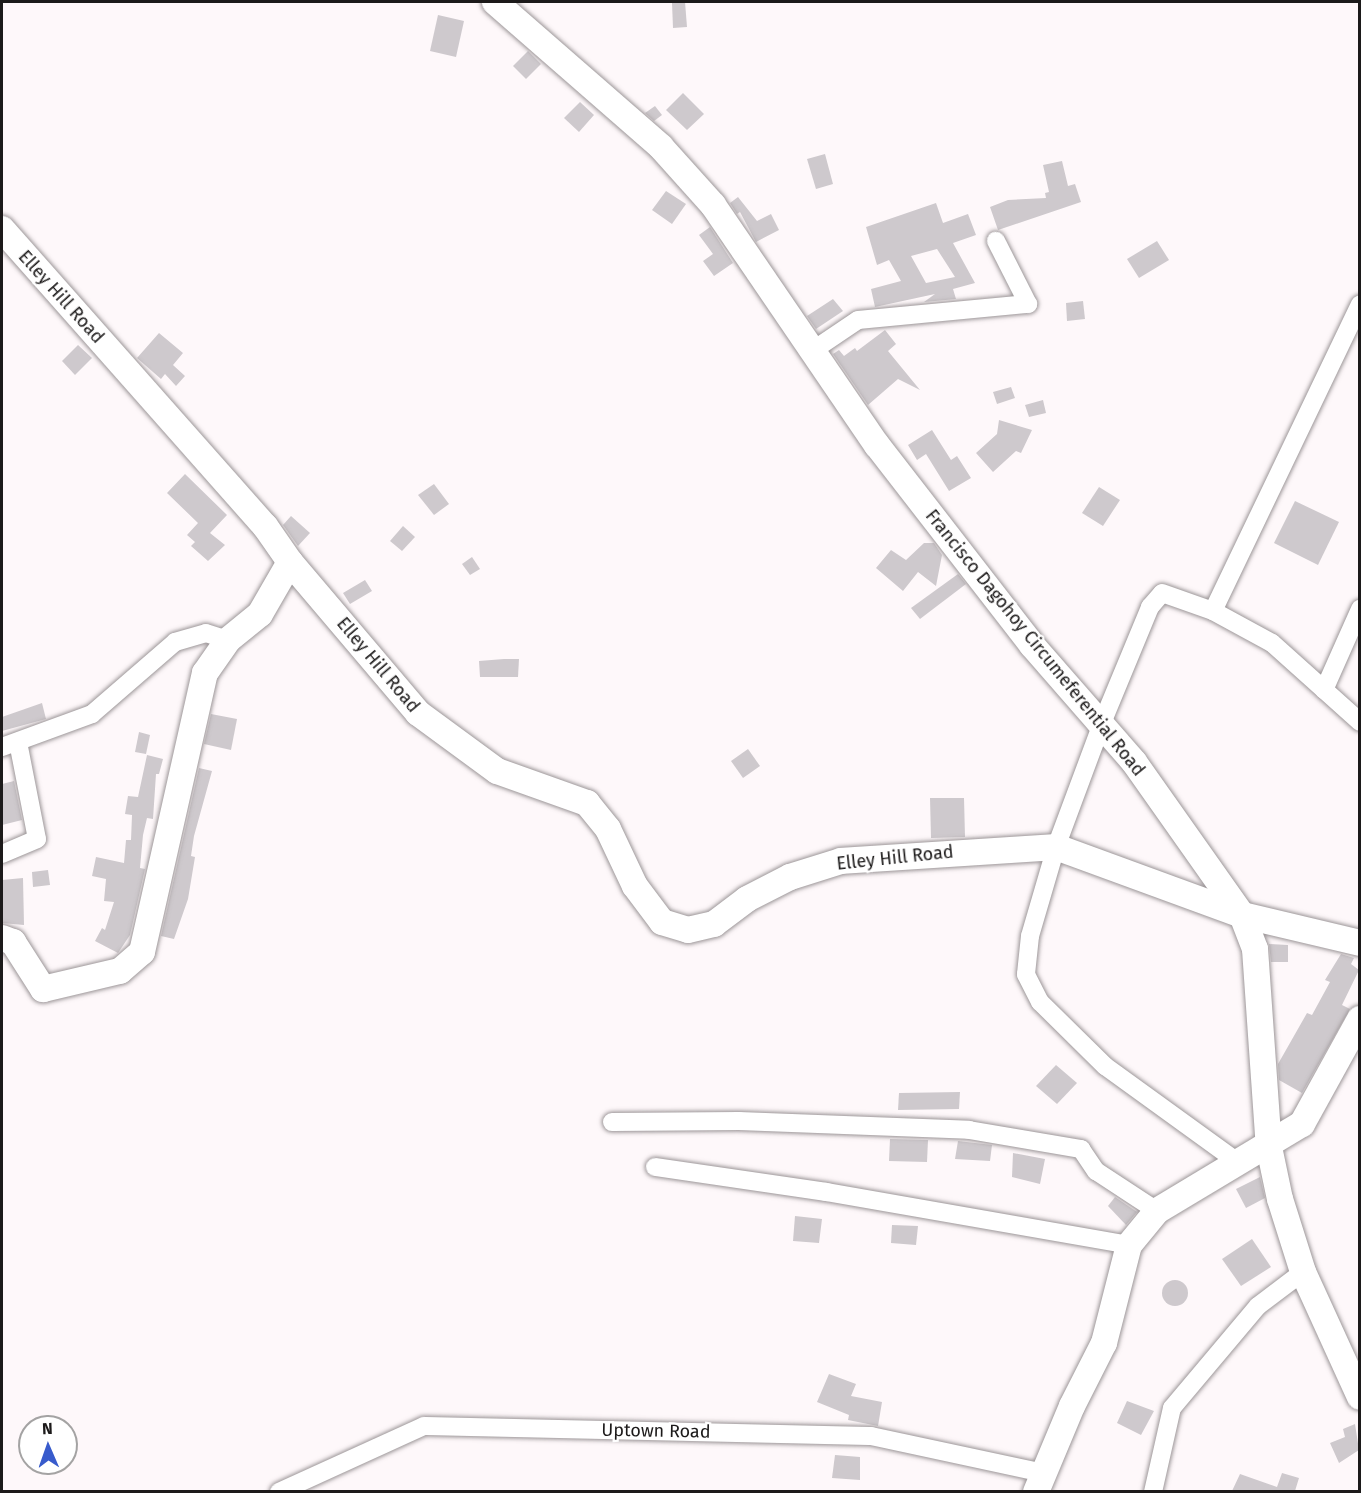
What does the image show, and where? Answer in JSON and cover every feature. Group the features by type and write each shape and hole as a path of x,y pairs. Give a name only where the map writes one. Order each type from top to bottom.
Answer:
{"street":[{"name":"Francisco Dagohoy Circumeferential Road","path":"495,2 660,147 713,205 877,445 1032,645 1102,723 1242,915 1255,949 1269,1147 1303,1272 1359,1397"},
{"name":"Elley Hill Road","path":"2,230 266,525 290,562 418,713 497,771 586,803 608,829 635,886 662,922 688,930 714,924 764,890 841,861 1056,847 1242,915 1359,943"},
{"path":"812,351 858,320 1028,304 996,241"},
{"path":"1213,611 1359,304"},
{"path":"2,938 13,942 43,989 120,971 142,952 205,673 228,640 260,614 290,562"},
{"path":"1239,1163 1105,1066 1041,1002 1026,974 1030,936 1056,847 1102,723 1150,607 1162,593 1213,611 1272,644 1359,722"},
{"path":"1324,690 1359,609"},
{"path":"2,854 37,839 10,745 92,714 175,642 206,633 228,640"},
{"path":"1040,1482 1104,1343 1129,1245 1157,1211 1269,1147 1302,1124 1359,1019"},
{"path":"612,1122 739,1121 969,1130 1081,1149 1096,1171 1157,1211"},
{"path":"655,1167 815,1190 1129,1245"},
{"path":"1153,1491 1172,1408 1258,1306 1303,1272"},
{"name":"Uptown Road","path":"279,1491 424,1426 871,1436 1040,1482"}],"building":[{"path":"685,2 687,27 673,28 672,3"},
{"path":"438,15 464,21 456,57 430,51"},
{"path":"528,51 541,64 526,79 513,66"},
{"path":"683,93 704,114 687,130 666,110"},
{"path":"580,102 594,115 579,132 564,118"},
{"path":"655,106 662,115 654,121 645,113"},
{"path":"825,154 833,184 816,189 807,159"},
{"path":"1062,161 1068,186 1075,184 1081,202 998,230 990,207 1008,200 1046,198 1045,193 1049,192 1043,165"},
{"path":"666,191 686,204 672,224 652,210"},
{"path":"738,197 757,221 771,214 779,230 756,242 740,212 737,214 730,203"},
{"path":"936,203 943,223 968,214 976,235 953,243 975,283 953,289 956,299 924,302 935,294 875,307 871,289 901,281 889,260 877,265 866,227","holes":["937,249 955,277 926,283 911,256"]},
{"path":"710,227 733,263 714,276 703,261 713,254 699,235"},
{"path":"1157,241 1169,260 1139,278 1127,259"},
{"path":"833,299 843,311 816,329 807,316"},
{"path":"1083,301 1085,319 1067,321 1066,303"},
{"path":"885,330 896,344 888,351 920,390 898,379 868,405 833,354 839,350 844,356 855,348 857,351"},
{"path":"159,333 183,353 173,365 185,376 176,386 165,374 161,379 137,358"},
{"path":"78,345 92,358 75,375 62,361"},
{"path":"1011,387 1015,398 997,404 993,392"},
{"path":"1043,400 1046,413 1029,417 1025,405"},
{"path":"999,420 1032,430 1021,453 1016,451 993,472 976,453 997,434"},
{"path":"932,430 951,460 957,456 971,478 949,491 926,454 917,460 908,445"},
{"path":"185,474 227,515 210,533 225,545 208,561 191,546 195,542 187,535 198,523 167,493"},
{"path":"434,484 449,504 434,515 418,495"},
{"path":"1099,487 1120,500 1103,526 1082,513"},
{"path":"1295,501 1339,522 1318,565 1274,543"},
{"path":"291,516 310,533 298,546 283,525"},
{"path":"403,526 415,537 402,551 390,541"},
{"path":"924,543 934,543 942,555 936,586 918,572 903,591 876,568 891,550 906,560"},
{"path":"472,557 480,569 470,575 462,564"},
{"path":"958,574 966,584 920,619 911,608"},
{"path":"365,580 372,591 350,604 343,593"},
{"path":"519,659 518,677 480,677 479,661"},
{"path":"42,703 46,719 2,731 2,717"},
{"path":"211,714 237,719 231,750 204,744"},
{"path":"139,732 150,735 146,754 135,752"},
{"path":"748,749 760,766 743,778 731,761"},
{"path":"147,755 163,759 159,774 156,774 153,819 147,818 143,835 140,868 145,869 130,935 118,953 95,941 102,928 105,930 114,902 104,901 106,879 92,876 96,857 124,863 126,840 131,840 132,815 125,814 128,796 138,797"},
{"path":"199,768 212,771 194,836 191,856 195,857 188,899 174,939 161,936"},
{"path":"14,781 22,820 2,825 2,784"},
{"path":"930,798 964,798 965,837 931,838"},
{"path":"48,870 50,885 33,887 32,872"},
{"path":"23,878 24,925 2,923 2,880"},
{"path":"1269,944 1288,945 1288,962 1271,962"},
{"path":"1341,954 1354,958 1351,964 1359,970 1342,1005 1350,1009 1302,1093 1279,1080 1278,1064 1307,1013 1312,1015 1330,982 1325,980"},
{"path":"1056,1065 1077,1083 1057,1104 1036,1086"},
{"path":"960,1092 959,1109 898,1110 899,1093"},
{"path":"890,1139 928,1140 927,1162 889,1161"},
{"path":"958,1141 992,1145 990,1161 955,1159"},
{"path":"1013,1153 1045,1159 1040,1184 1012,1177"},
{"path":"1260,1177 1265,1198 1246,1208 1236,1189"},
{"path":"1115,1197 1137,1212 1126,1225 1108,1206"},
{"path":"795,1216 822,1219 819,1243 793,1241"},
{"path":"892,1225 918,1226 916,1245 891,1243"},
{"path":"1252,1239 1271,1267 1241,1286 1222,1259"},
{"path":"1175,1280 1184,1284 1188,1293 1184,1302 1175,1306 1166,1302 1162,1293 1166,1284"},
{"path":"829,1374 856,1384 851,1396 882,1402 878,1426 848,1420 849,1415 817,1402"},
{"path":"1127,1401 1154,1411 1141,1435 1117,1423"},
{"path":"1355,1424 1359,1450 1339,1463 1330,1443 1345,1437 1343,1429"},
{"path":"835,1455 860,1457 860,1480 832,1478"},
{"path":"1282,1473 1299,1478 1295,1491 1232,1491 1240,1474 1277,1487"}]}
